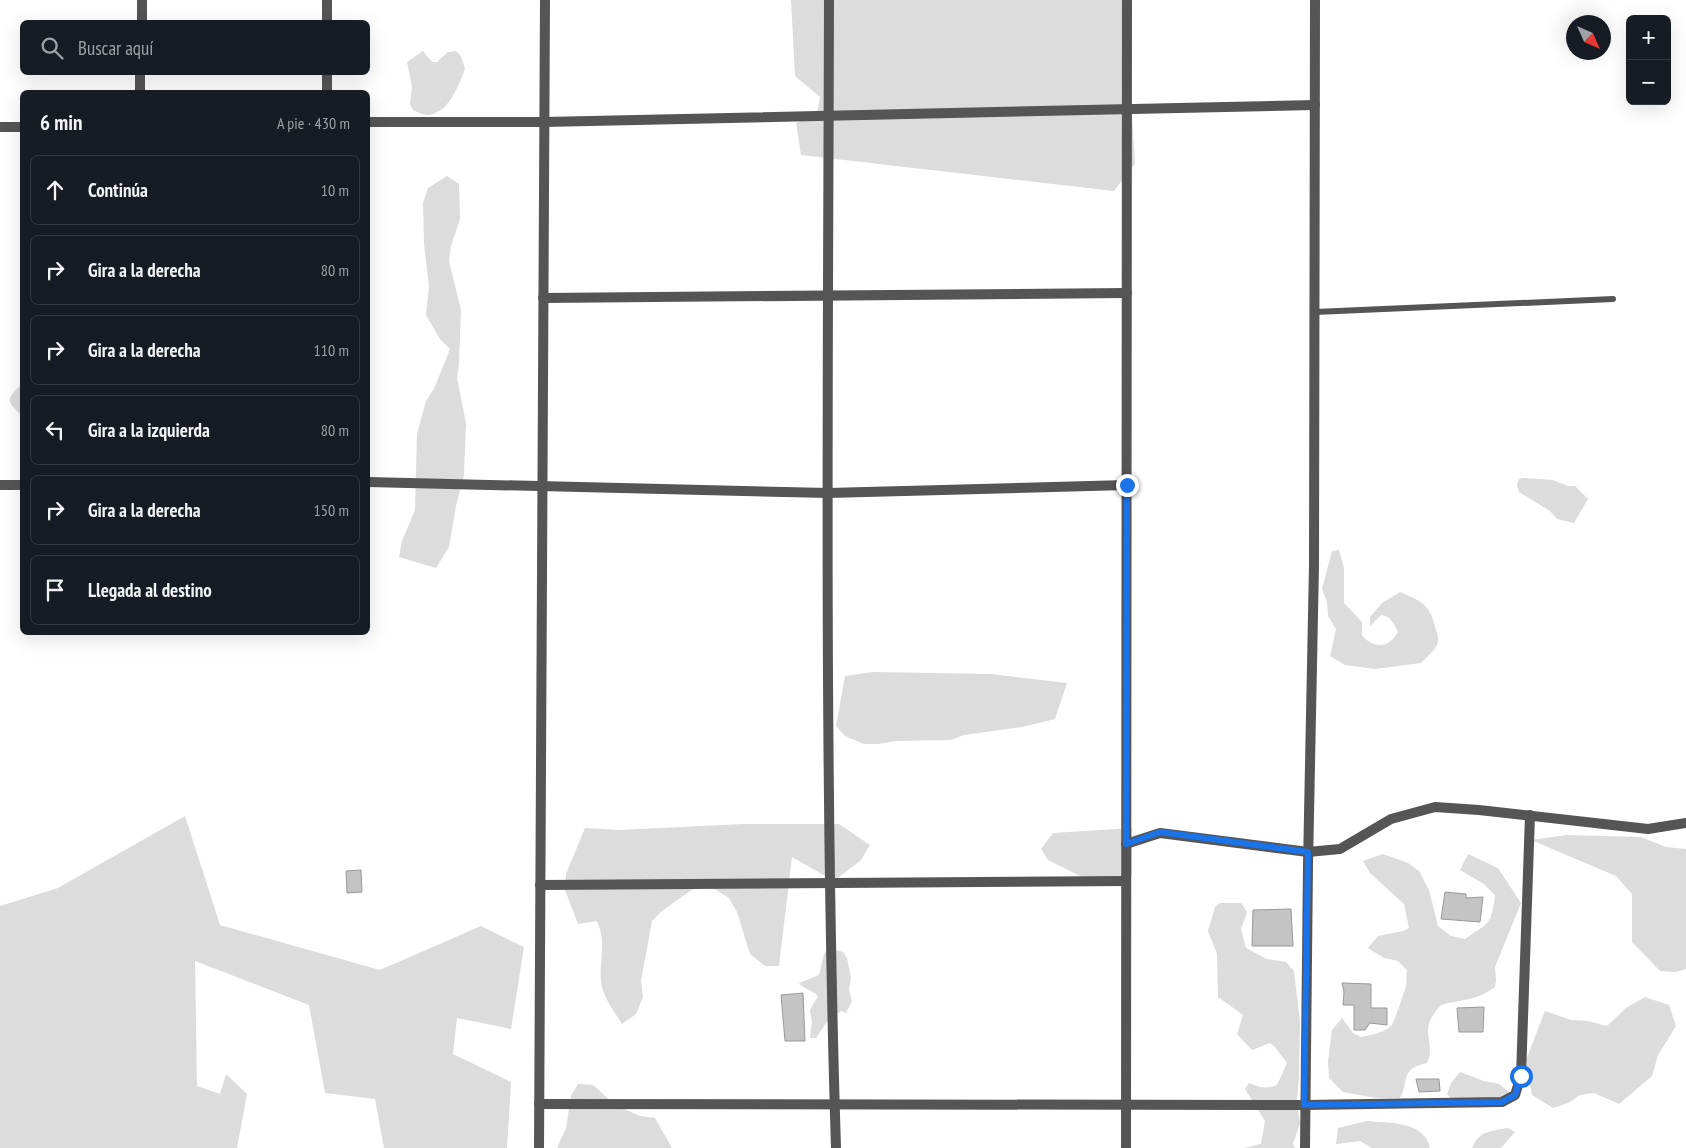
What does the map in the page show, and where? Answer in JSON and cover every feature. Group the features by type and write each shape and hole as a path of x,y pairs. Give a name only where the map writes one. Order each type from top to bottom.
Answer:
{"street":[{"path":"142,0 142,20"},
{"path":"327,0 327,20"},
{"path":"539,1148 545,0"},
{"path":"829,0 827,635 836,1148"},
{"path":"1126,1148 1127,0"},
{"path":"1305,1148 1304,1105 1314,565 1315,0"},
{"path":"140,75 140,90"},
{"path":"327,75 327,90"},
{"path":"370,122 544,122 1315,105"},
{"path":"0,127 20,127"},
{"path":"543,298 1127,293"},
{"path":"370,482 828,493 1127,485"},
{"path":"0,485 20,486"},
{"path":"1126,844 1160,832 1308,852 1340,849 1391,819 1435,807 1648,829 1686,823"},
{"path":"539,1104 1304,1105 1502,1102 1515,1095 1521,1076 1530,816"},
{"path":"540,885 1126,881"}],"lane":[{"path":"1314,312 1613,299"}],"shaded area":[{"path":"791,0 1125,0 1135,164 1114,191 801,155 796,123 817,113 820,97 795,76"},
{"path":"423,51 432,62 437,62 448,52 456,51 461,56 465,69 448,104 436,113 428,115 413,110 410,104 412,86 407,62"},
{"path":"447,176 459,184 460,219 451,246 449,261 461,310 457,378 466,423 464,475 456,506 449,547 436,568 399,557 402,541 415,510 417,434 426,401 434,389 450,349 440,339 426,315 429,287 424,244 423,203 428,188"},
{"path":"20,386 20,414 10,403 10,397"},
{"path":"1519,479 1553,480 1568,486 1575,486 1588,499 1574,523 1557,519 1550,511 1519,492 1517,485"},
{"path":"1339,550 1344,568 1344,603 1362,622 1362,636 1367,640 1377,645 1386,644 1398,632 1392,621 1387,617 1381,615 1370,626 1370,617 1382,603 1400,592 1414,598 1428,609 1434,621 1438,641 1434,650 1421,663 1375,669 1345,665 1330,656 1336,629 1328,616 1327,602 1322,589 1332,551"},
{"path":"873,672 991,674 1067,683 1055,719 1022,727 964,735 951,740 896,741 864,744 845,736 836,726 845,676"},
{"path":"185,816 220,925 380,970 481,926 524,947 511,1029 457,1018 453,1054 511,1082 507,1148 384,1148 375,1099 325,1093 309,1005 195,961 197,1086 220,1094 226,1074 247,1094 237,1148 0,1148 0,906 58,888"},
{"path":"743,824 839,824 870,845 861,860 834,881 792,857 779,966 765,966 750,954 737,912 729,898 703,882 662,911 652,921 641,981 643,997 636,1014 622,1024 609,1004 602,988 602,937 597,921 578,924 565,890 566,874 585,828 619,830"},
{"path":"1132,828 1132,876 1102,883 1086,879 1048,860 1041,849 1053,833"},
{"path":"1567,835 1641,837 1666,847 1686,849 1686,969 1676,972 1660,971 1632,942 1632,894 1616,876 1531,840"},
{"path":"1383,854 1408,863 1419,871 1429,890 1438,926 1451,936 1465,939 1488,922 1492,912 1495,895 1484,884 1460,870 1468,854 1498,868 1521,903 1495,967 1495,987 1476,997 1441,1005 1432,1016 1428,1026 1430,1050 1427,1063 1412,1068 1407,1076 1400,1098 1376,1098 1343,1092 1329,1078 1328,1061 1332,1030 1342,1018 1353,1033 1361,1037 1384,1030 1391,1026 1397,1014 1406,986 1407,970 1398,961 1384,958 1368,948 1378,936 1409,928 1404,904 1370,873 1363,861"},
{"path":"1220,903 1241,903 1247,912 1241,929 1246,948 1267,959 1286,962 1294,971 1300,1022 1297,1101 1300,1123 1293,1144 1295,1148 1244,1148 1261,1144 1265,1121 1245,1089 1249,1083 1266,1088 1277,1085 1287,1063 1270,1043 1252,1050 1237,1034 1243,1015 1218,997 1217,954 1208,931 1215,907"},
{"path":"828,948 843,952 847,958 851,978 849,989 852,1001 846,1013 842,1011 830,1017 816,1038 810,1038 812,1022 810,1010 818,996 799,983 819,975 824,954"},
{"path":"1645,997 1669,1005 1676,1026 1658,1055 1652,1076 1619,1104 1594,1093 1580,1095 1568,1103 1553,1108 1532,1095 1526,1060 1545,1011 1571,1020 1588,1021 1607,1026 1626,1008"},
{"path":"1460,1072 1484,1081 1499,1084 1509,1092 1505,1105 1474,1107 1460,1104 1453,1100 1447,1094 1451,1083"},
{"path":"578,1084 593,1085 615,1105 640,1116 655,1118 672,1148 557,1148 566,1128 571,1096"},
{"path":"1367,1121 1395,1123 1413,1128 1427,1139 1430,1148 1372,1148 1360,1141 1336,1144 1338,1128"},
{"path":"1508,1128 1515,1132 1501,1148 1472,1148 1482,1135 1491,1131"}],"building":[{"path":"361,870 362,892 347,893 346,871"},
{"path":"1445,892 1466,894 1466,898 1483,897 1480,922 1441,919"},
{"path":"1291,909 1293,946 1252,946 1253,910"},
{"path":"1342,983 1371,984 1371,1008 1387,1008 1387,1025 1370,1023 1365,1030 1354,1030 1354,1005 1343,1005 1344,992"},
{"path":"803,993 805,1041 785,1041 781,995"},
{"path":"1484,1007 1483,1032 1459,1032 1457,1008"},
{"path":"1416,1079 1439,1079 1440,1091 1419,1092"}],"route":[{"path":"1127,485 1126,844 1160,832 1308,852 1304,1105 1502,1102 1515,1095 1521,1076"}]}
